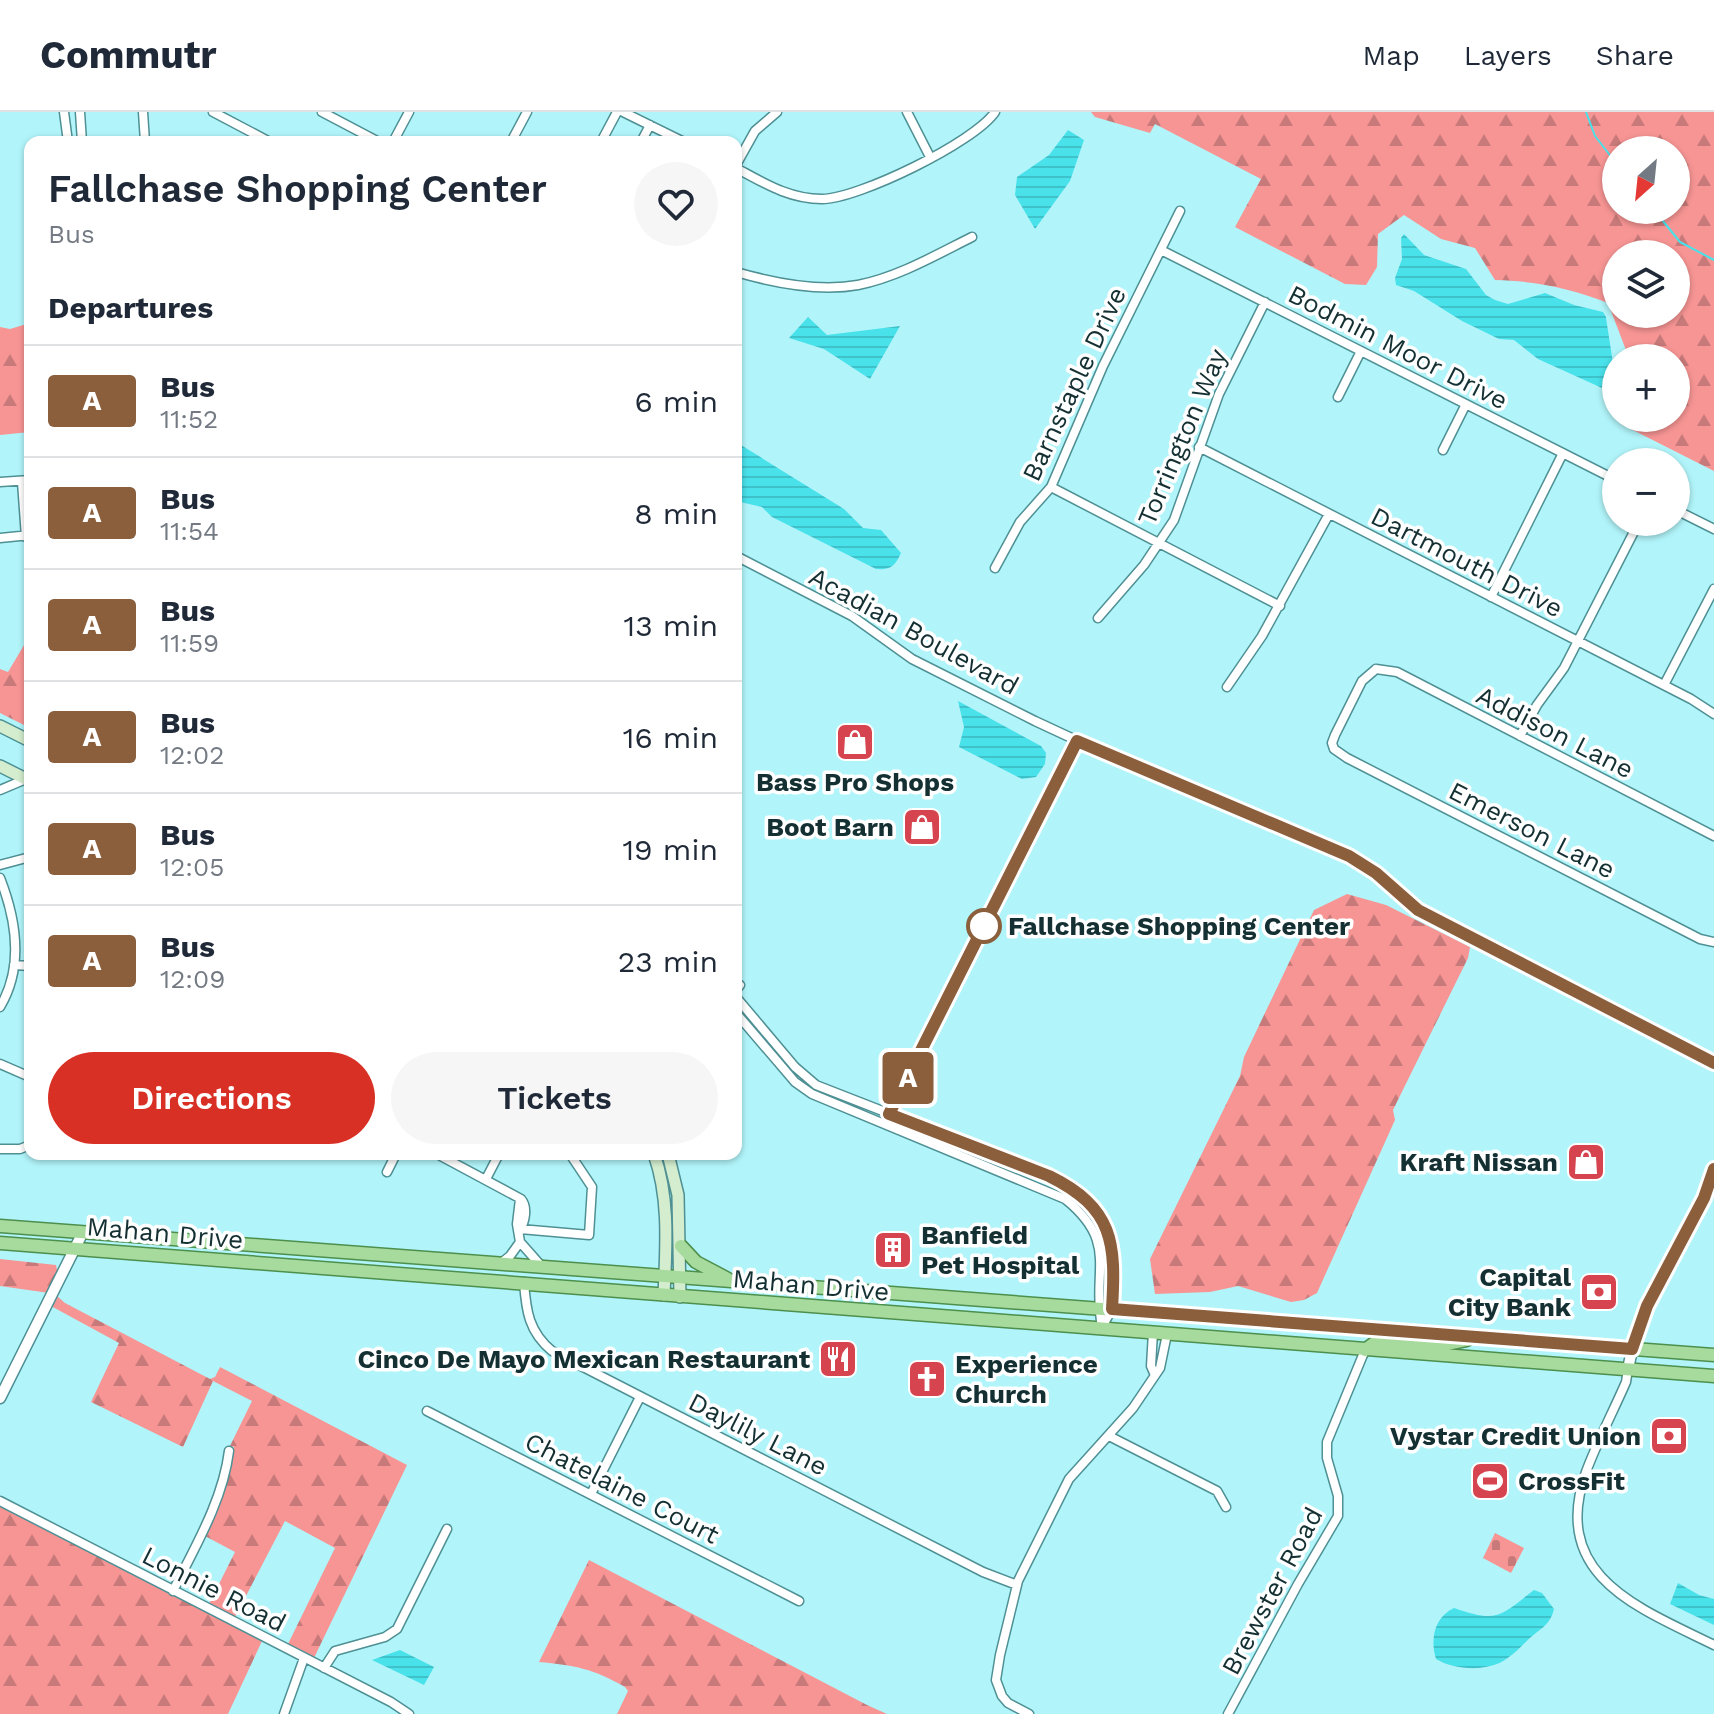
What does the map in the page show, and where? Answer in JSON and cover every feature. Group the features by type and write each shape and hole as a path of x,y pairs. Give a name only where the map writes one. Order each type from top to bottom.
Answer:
{"main road":[{"path":"0,726 24,738"},
{"path":"0,766 24,778"},
{"path":"656,1160 666,1217 664,1295"},
{"path":"669,1160 678,1195 680,1297"},
{"name":"Mahan Drive","path":"0,1226 1714,1355"},
{"name":"Mahan Drive","path":"0,1243 1714,1376"},
{"path":"681,1246 696,1262 734,1282"},
{"path":"400,1274 405,1264 425,1258"},
{"path":"913,1315 915,1307 930,1296"},
{"path":"1365,1350 1377,1341 1443,1345 1482,1337"}],"street":[{"path":"64,112 67,136"},
{"path":"80,112 82,136"},
{"path":"143,112 145,136"},
{"path":"213,112 259,136"},
{"path":"322,112 368,136"},
{"path":"396,136 409,112"},
{"path":"514,136 527,112"},
{"path":"604,136 617,112"},
{"path":"623,112 672,136"},
{"path":"742,155 755,131 777,112"},
{"path":"907,112 930,157"},
{"path":"742,169 792,196 824,199 853,194 972,135 995,112"},
{"path":"644,136 650,125"},
{"name":"Barnstaple Drive","path":"995,568 1020,522 1051,487 1109,352 1180,211"},
{"path":"742,273 793,284 825,287 857,285 889,275 972,237"},
{"name":"Bodmin Moor Drive","path":"1161,250 1602,473"},
{"name":"Torrington Way","path":"1098,618 1129,584 1174,520 1219,394 1265,302"},
{"path":"1338,397 1361,351"},
{"path":"1443,450 1466,404"},
{"name":"Dartmouth Drive","path":"1199,447 1664,685 1714,714"},
{"path":"1491,597 1563,453"},
{"path":"0,482 24,481"},
{"path":"1051,487 1280,606"},
{"path":"1227,687 1280,606 1329,514"},
{"path":"1690,517 1714,529"},
{"path":"0,538 24,536"},
{"path":"1520,736 1537,705 1564,668 1632,536"},
{"name":"Acadian Boulevard","path":"742,559 852,616 912,659 1035,721 1349,856 1376,873 1418,910 1714,1063"},
{"path":"1664,685 1714,589"},
{"name":"Addison Lane","path":"1331,750 1335,735 1362,681 1375,665 1397,672 1714,836"},
{"name":"Emerson Lane","path":"1331,750 1700,939 1714,942"},
{"path":"0,790 24,781"},
{"path":"0,865 24,859"},
{"path":"0,878 15,924 14,965 8,992 0,1007"},
{"path":"14,965 24,966"},
{"path":"742,1004 806,1084 1049,1176 1087,1200 1110,1239 1114,1269 1112,1309 1102,1327"},
{"path":"742,1020 784,1069 826,1101 1065,1199 1081,1212 1100,1245 1098,1308 1102,1327"},
{"path":"0,1064 24,1074"},
{"path":"886,1125 889,1114"},
{"path":"0,1149 24,1147"},
{"path":"969,1159 974,1147"},
{"path":"387,1172 393,1160"},
{"path":"449,1160 520,1199 525,1209 520,1242 501,1263"},
{"path":"486,1179 496,1160"},
{"path":"520,1229 589,1235 592,1187 574,1160"},
{"path":"1704,1198 1714,1169"},
{"path":"1714,1182 1647,1306 1632,1349 1626,1382 1582,1485 1578,1516 1582,1545 1593,1569 1604,1583 1624,1600 1714,1645"},
{"path":"0,1398 83,1232"},
{"path":"520,1242 543,1268"},
{"name":"Daylily Lane","path":"524,1282 527,1316 540,1341 569,1361 983,1572 1017,1585"},
{"path":"1153,1332 1151,1366 1154,1373"},
{"path":"1029,1714 1008,1703 996,1680 1017,1585 1069,1479 1133,1408 1162,1362 1167,1334"},
{"name":"Brewster Road","path":"1228,1714 1338,1516 1340,1507 1327,1458 1327,1442 1365,1350"},
{"path":"591,1494 640,1397"},
{"name":"Chatelaine Court","path":"427,1411 799,1601"},
{"path":"1109,1436 1217,1491 1226,1507"},
{"path":"173,1591 204,1529 229,1451"},
{"name":"Lonnie Road","path":"0,1501 409,1714"},
{"path":"324,1668 335,1651 385,1637 397,1629 447,1529"},
{"path":"284,1714 304,1658"}],"green space":[{"path":"1091,112 1714,112 1714,471 1690,459 1690,448 1668,448 1637,432 1690,432 1690,344 1624,344 1618,328 1690,328 1690,240 1602,240 1602,301 1552,286 1495,280 1475,248 1441,239 1404,215 1378,234 1377,267 1366,285 1345,284 1235,227 1261,179 1155,124 1150,133 1095,117"},
{"path":"24,325 24,433 0,435 0,327 10,329"},
{"path":"24,645 24,725 0,713 0,669 8,672"},
{"path":"1347,894 1386,905 1470,947 1468,958 1393,1110 1395,1120 1317,1293 1291,1302 1238,1286 1210,1292 1155,1294 1150,1259 1240,1076 1244,1057 1314,910"},
{"path":"0,1259 56,1265 58,1274 49,1293 0,1286"},
{"path":"57,1296 210,1379 215,1377 220,1367 407,1465 314,1658 288,1644 335,1548 285,1521 235,1617 209,1604 235,1552 205,1536 231,1467 234,1447 230,1446 252,1401 213,1381 183,1447 91,1402 119,1343 51,1306"},
{"path":"0,1506 262,1641 228,1714 0,1714"},
{"path":"1495,1533 1524,1548 1511,1573 1483,1558"},
{"path":"589,1560 887,1714 617,1714 628,1691 625,1687 584,1669 539,1662"}],"water":[{"path":"1068,130 1084,140 1070,181 1035,229 1015,195 1017,177 1049,155"},
{"path":"1404,234 1424,255 1466,269 1486,295 1495,300 1508,304 1545,293 1602,312 1602,328 1608,328 1610,344 1602,344 1602,388 1538,359 1514,340 1499,339 1462,321 1414,291 1396,285 1395,278 1402,259 1401,238"},
{"path":"808,317 827,335 900,326 870,379 824,349 789,338"},
{"path":"742,446 844,509 863,528 881,530 901,553 889,568 876,569 772,517 762,507 742,502"},
{"path":"958,701 1041,746 1046,753 1045,764 1036,777 1022,779 959,747 964,727"},
{"path":"1678,1583 1699,1595 1714,1599 1714,1625 1670,1604"},
{"path":"1534,1590 1542,1593 1554,1609 1553,1614 1546,1625 1506,1659 1490,1666 1474,1668 1458,1667 1436,1659 1433,1644 1435,1630 1447,1612 1454,1608 1480,1615 1497,1615"},
{"path":"400,1650 434,1667 424,1685 372,1660"}],"waterway":[{"path":"1586,112 1602,145"},
{"path":"1665,224 1680,242 1714,260"}],"bus line":[{"name":"A","path":"1714,1063 1418,910 1376,873 1349,856 1077,741 889,1114 1049,1176 1087,1200 1110,1239 1114,1269 1112,1309 1632,1349 1647,1306 1704,1198 1714,1169"}],"place":[{"name":"Bass Pro Shops","path":"855,742"},
{"name":"Boot Barn","path":"922,827"},
{"name":"Fallchase Shopping Center","path":"984,926"},
{"name":"Kraft Nissan","path":"1586,1162"},
{"name":"Banfield Pet Hospital","path":"893,1250"},
{"name":"Capital City Bank","path":"1599,1292"},
{"name":"Cinco De Mayo Mexican Restaurant","path":"838,1359"},
{"name":"Experience Church","path":"927,1379"},
{"name":"Vystar Credit Union","path":"1669,1436"},
{"name":"CrossFit","path":"1490,1481"}]}
